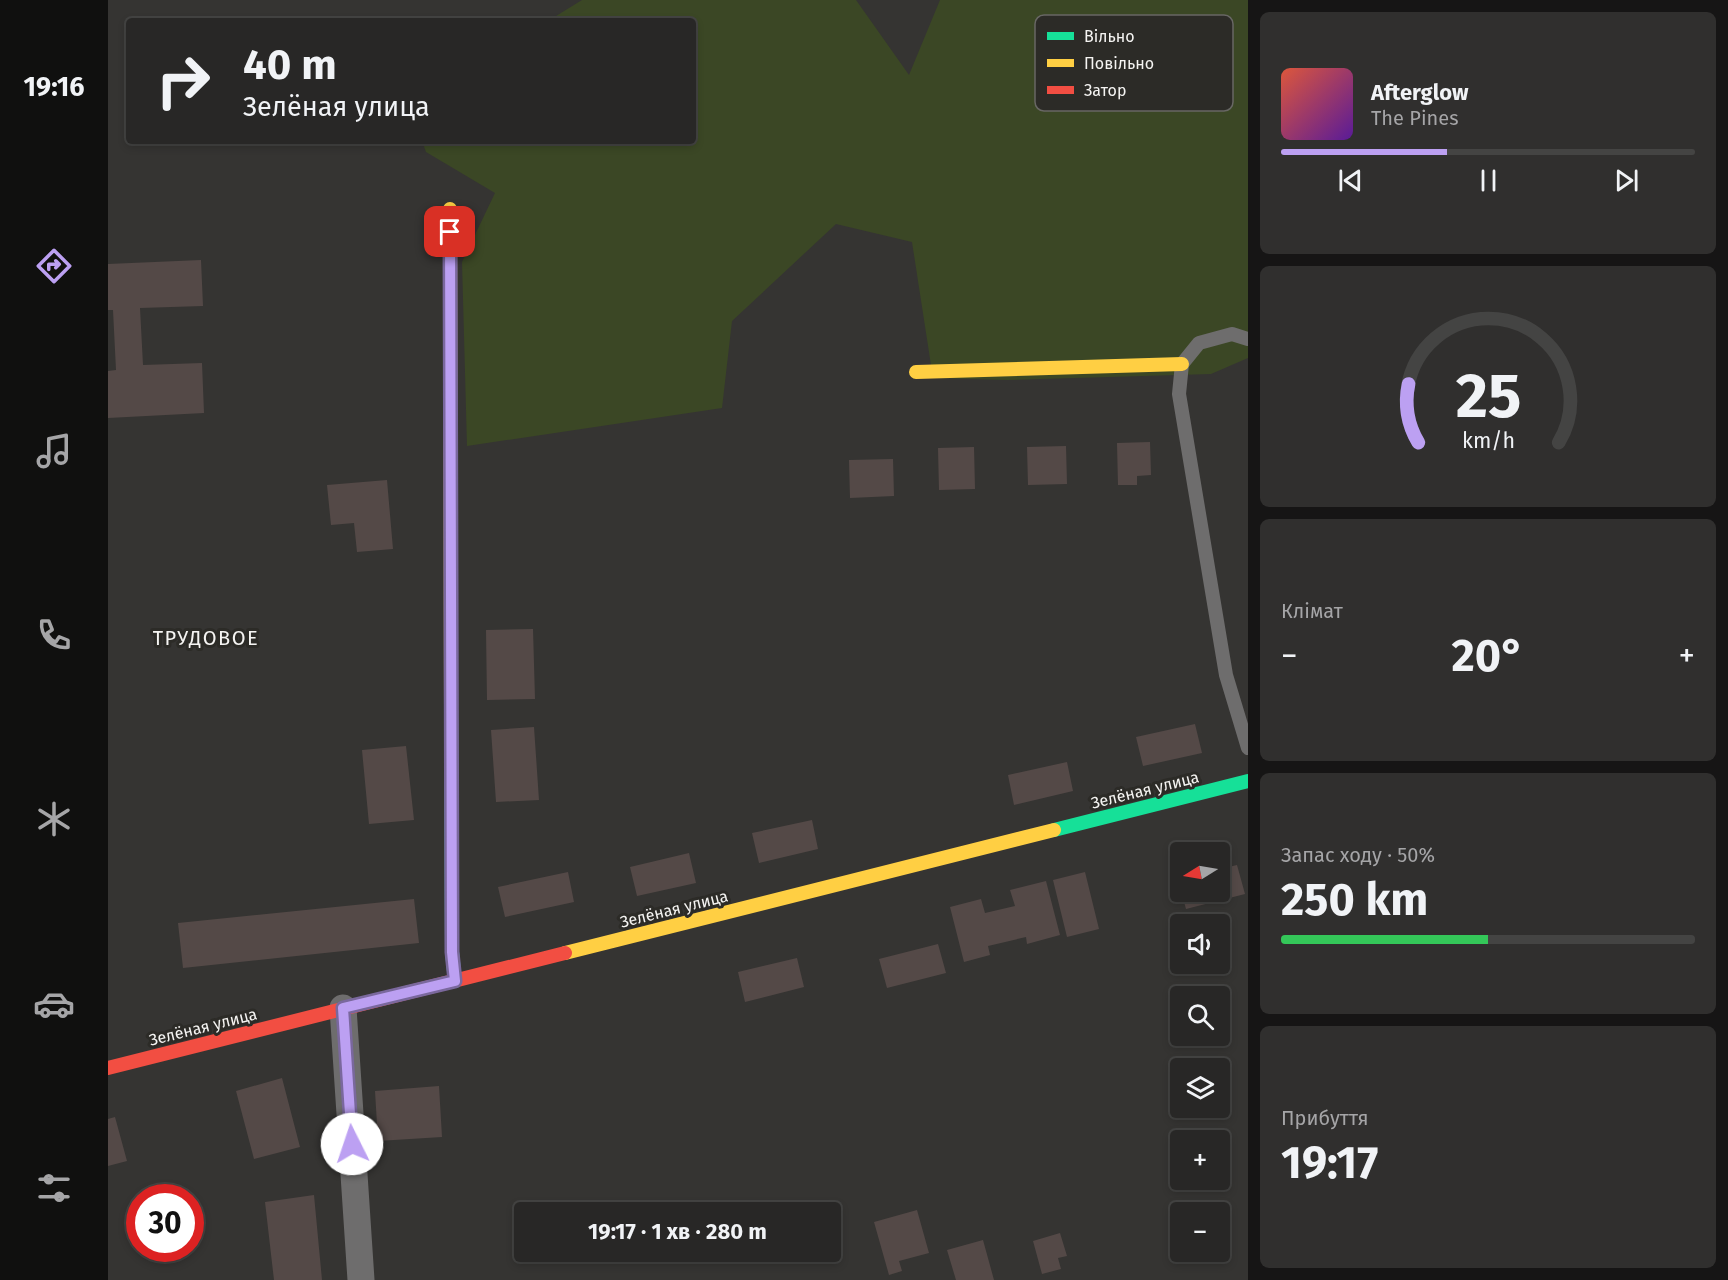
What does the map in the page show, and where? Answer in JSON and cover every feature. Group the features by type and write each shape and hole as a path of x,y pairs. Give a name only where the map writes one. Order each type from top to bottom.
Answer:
{"street":[{"path":"450,209 452,952 455,981"},
{"path":"916,372 1182,364"},
{"name":"Зелёная улица","path":"108,1068 1248,781"},
{"path":"343,1008 361,1280"}],"lane":[{"path":"1248,339 1232,334 1198,343 1182,364 1179,394 1226,675 1248,748"}],"green space":[{"path":"582,0 856,0 909,75 940,0 1248,0 1248,358 1211,374 1008,380 933,378 912,242 836,224 732,321 722,408 467,446 462,262 495,193 426,152 423,144 696,144 696,18 553,18"}],"building":[{"path":"201,260 203,306 140,308 143,365 202,363 204,413 108,418 108,371 116,370 113,310 108,310 108,264"},
{"path":"1150,442 1151,475 1137,476 1137,485 1118,485 1117,443"},
{"path":"1066,446 1067,484 1028,485 1027,447"},
{"path":"974,447 975,489 939,490 938,448"},
{"path":"893,459 894,496 850,498 849,460"},
{"path":"387,480 393,549 357,552 354,523 331,525 327,485"},
{"path":"533,629 535,699 487,700 486,630"},
{"path":"1195,724 1202,753 1143,766 1136,737"},
{"path":"534,727 539,800 496,802 491,730"},
{"path":"406,746 414,820 369,824 362,750"},
{"path":"1067,762 1073,791 1014,805 1008,775"},
{"path":"812,820 818,849 759,863 752,833"},
{"path":"689,853 696,883 637,896 630,867"},
{"path":"1237,865 1245,894 1230,898 1230,867"},
{"path":"568,872 574,902 505,917 498,887"},
{"path":"1085,872 1099,929 1067,937 1053,880"},
{"path":"1046,881 1060,935 1027,944 1026,937 988,946 990,955 964,962 950,907 981,899 985,913 1015,906 1010,890"},
{"path":"414,899 419,943 183,968 178,923"},
{"path":"1184,902 1214,902 1186,909"},
{"path":"938,944 946,973 887,988 879,959"},
{"path":"797,958 804,987 745,1002 738,972"},
{"path":"282,1078 300,1147 254,1159 236,1091"},
{"path":"439,1086 442,1137 378,1141 375,1091"},
{"path":"115,1117 127,1161 108,1166 108,1119"},
{"path":"314,1195 322,1280 274,1280 265,1202"},
{"path":"917,1210 929,1253 899,1261 902,1271 889,1275 874,1222"},
{"path":"1060,1233 1067,1256 1058,1258 1061,1269 1042,1274 1033,1241"},
{"path":"983,1240 994,1280 956,1280 947,1250"}],"traffic: fast":[{"path":"451,705 452,952 455,981"},
{"path":"1054,830 1248,781"}],"traffic: slow":[{"path":"450,209 451,705"},
{"path":"916,372 1182,364"},
{"path":"565,953 1054,830"}],"traffic: jam":[{"path":"108,1068 565,953"}],"district":[{"name":"ТРУДОВОЕ","path":"206,638"}],"route":[{"path":"352,1144 343,1008 455,981 452,952 450,232"}]}
